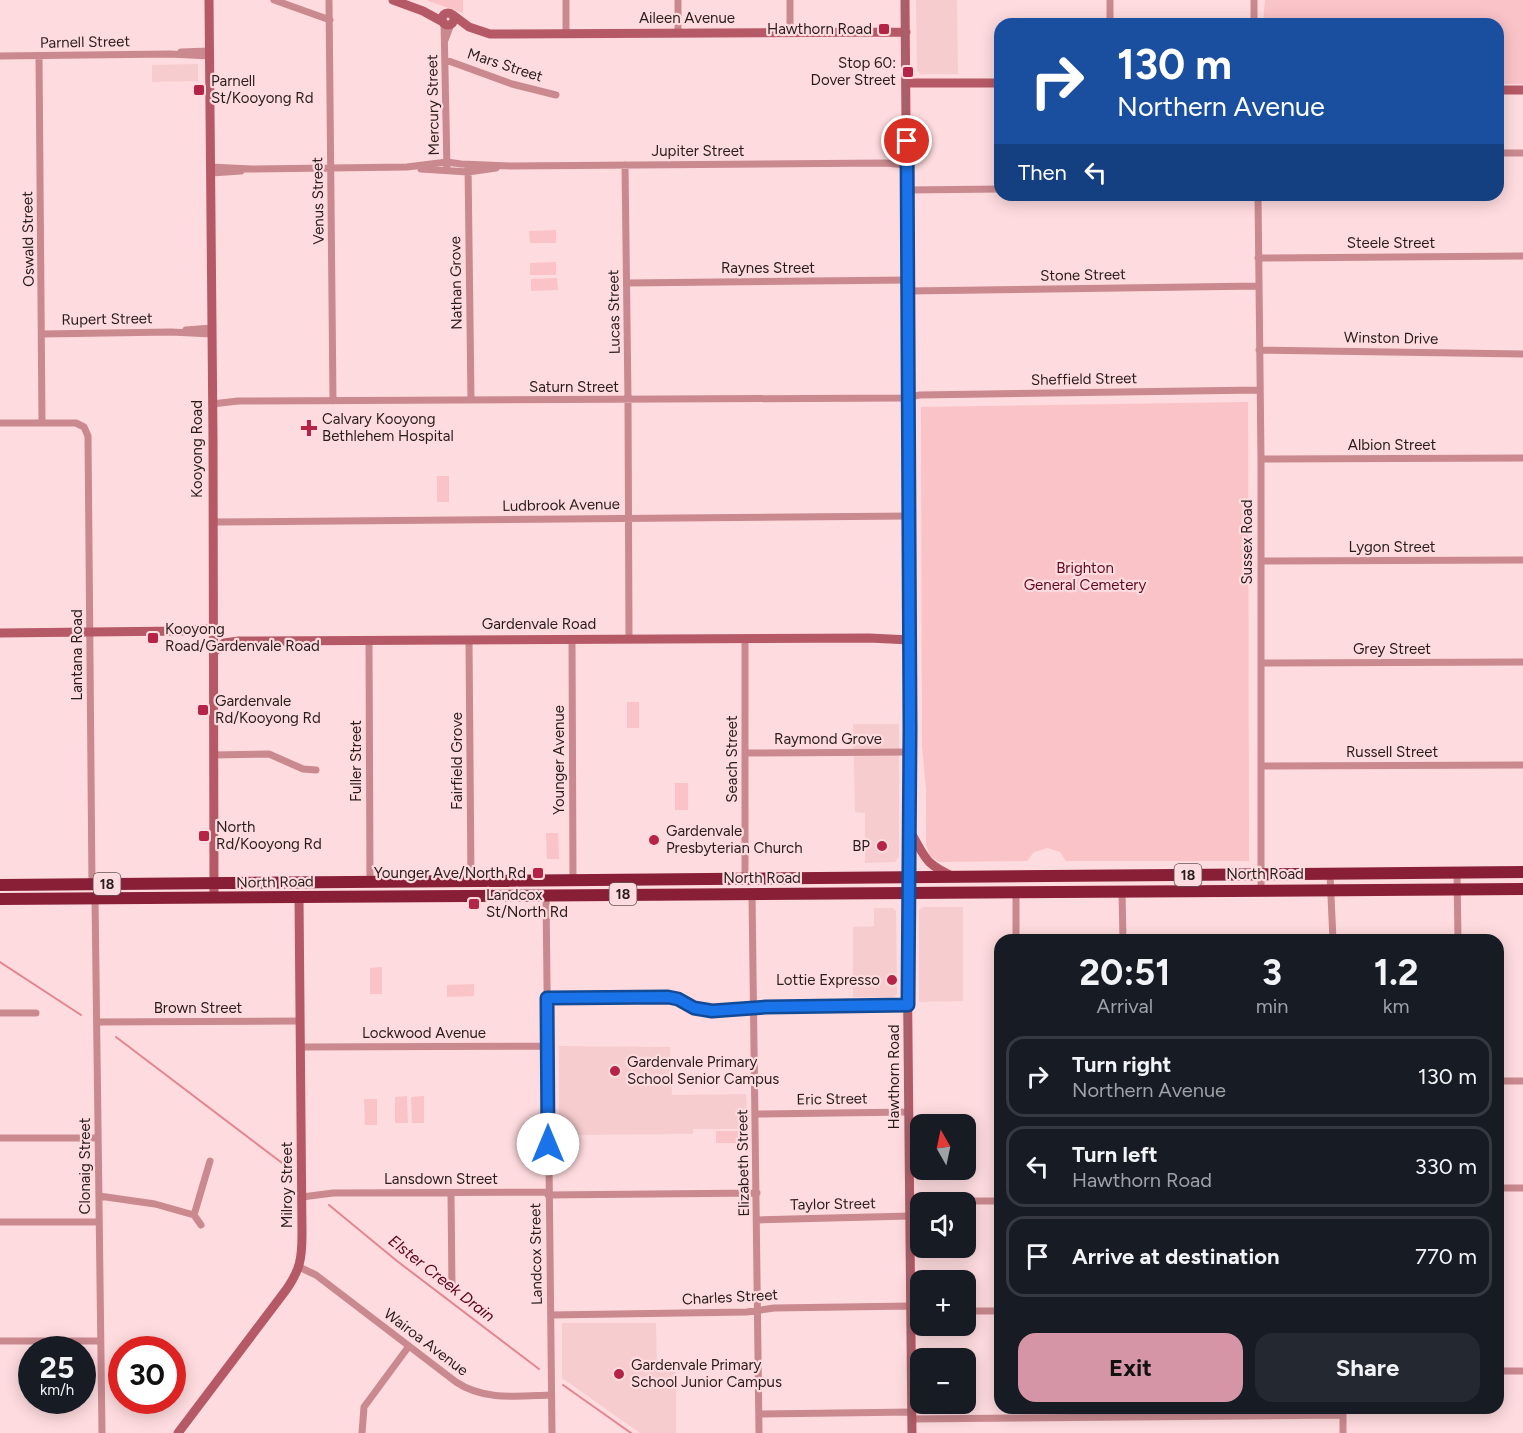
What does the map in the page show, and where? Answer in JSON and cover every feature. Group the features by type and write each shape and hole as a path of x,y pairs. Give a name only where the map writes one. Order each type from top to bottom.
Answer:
{"highway":[{"name":"North Road","path":"0,885 1519,872"},
{"path":"1519,872 1519,889"},
{"path":"861,877 861,894"},
{"path":"421,882 421,895"},
{"name":"North Road","path":"0,899 753,892 909,894 1261,889 1519,889"}],"street":[{"name":"Kooyong Road","path":"209,0 214,897"},
{"path":"274,0 330,20"},
{"name":"Venus Street","path":"329,0 333,401"},
{"name":"Aileen Avenue","path":"393,0 490,34 906,32"},
{"path":"566,0 566,34"},
{"path":"678,0 678,33"},
{"path":"790,0 790,33"},
{"name":"Hawthorn Road","path":"905,0 910,396 908,1005 910,1202"},
{"path":"1110,0 1110,18"},
{"path":"1254,0 1254,18"},
{"name":"Mercury Street","path":"447,166 445,40 448,20"},
{"name":"Parnell Street","path":"0,56 209,53"},
{"name":"Oswald Street","path":"39,56 42,423"},
{"name":"Mars Street","path":"446,60 512,84 556,95"},
{"path":"906,82 994,83"},
{"path":"1504,90 1523,90"},
{"path":"1504,153 1523,153"},
{"name":"Jupiter Street","path":"211,170 907,163"},
{"name":"Lucas Street","path":"625,165 629,639"},
{"name":"Nathan Grove","path":"468,168 471,400"},
{"path":"907,190 994,189"},
{"name":"Sussex Road","path":"1258,201 1261,459 1261,889"},
{"name":"Steele Street","path":"1258,258 1523,256"},
{"name":"Raynes Street","path":"627,283 908,280"},
{"name":"Stone Street","path":"909,291 1259,286"},
{"name":"Rupert Street","path":"42,334 212,331"},
{"name":"Winston Drive","path":"1259,350 1523,354"},
{"name":"Sheffield Street","path":"910,396 1260,390"},
{"name":"Saturn Street","path":"212,402 902,398 910,396"},
{"path":"0,423 42,423"},
{"name":"Lantana Road","path":"42,423 69,423 84,428 89,442 92,885"},
{"name":"Albion Street","path":"1261,459 1523,459"},
{"name":"Ludbrook Avenue","path":"213,522 910,516"},
{"name":"Lygon Street","path":"1261,561 1523,561"},
{"path":"0,633 214,631"},
{"name":"Gardenvale Road","path":"214,652 224,643 239,640 745,639 910,636"},
{"name":"Younger Avenue","path":"572,639 573,881"},
{"name":"Seach Street","path":"745,639 745,880"},
{"name":"Fuller Street","path":"369,640 370,882"},
{"name":"Fairfield Grove","path":"470,640 471,881"},
{"name":"Grey Street","path":"1261,663 1523,662"},
{"name":"Raymond Grove","path":"745,753 910,752"},
{"path":"214,755 269,754 303,769 316,770"},
{"name":"Russell Street","path":"1261,766 1523,765"},
{"path":"910,831 925,860 952,876"},
{"path":"1457,873 1458,934"},
{"path":"1330,874 1333,934"},
{"path":"1122,891 1123,934"},
{"name":"Elizabeth Street","path":"753,892 759,1433"},
{"path":"1016,893 1016,934"},
{"name":"Landcox Street","path":"546,894 552,1433"},
{"name":"Milroy Street","path":"178,1433 286,1290 299,1267 302,1249 302,1193 299,897"},
{"name":"Clonaig Street","path":"94,898 102,1433"},
{"path":"547,998 668,997 678,999 699,1010 908,1005"},
{"path":"0,1013 36,1013"},
{"name":"Brown Street","path":"97,1022 300,1021"},
{"name":"Lockwood Avenue","path":"300,1047 547,1046"},
{"path":"1504,1081 1523,1081"},
{"name":"Eric Street","path":"756,1114 909,1112"},
{"path":"0,1138 98,1138"},
{"path":"195,1215 210,1161"},
{"path":"1504,1188 1523,1188"},
{"name":"Lansdown Street","path":"302,1193 757,1193"},
{"path":"451,1193 452,1288"},
{"path":"99,1196 155,1204 195,1215 201,1225"},
{"path":"976,1201 994,1201"},
{"name":"Taylor Street","path":"757,1220 910,1216"},
{"path":"0,1222 99,1222"},
{"name":"Wairoa Avenue","path":"299,1267 316,1275 471,1391 501,1396 551,1395"},
{"name":"Charles Street","path":"550,1315 910,1309"},
{"path":"976,1311 994,1311"},
{"name":"Hawthorn Road","path":"912,1433 913,1336"},
{"path":"0,1341 100,1341"},
{"path":"362,1433 363,1410 367,1402 410,1346"},
{"path":"1504,1371 1523,1371"},
{"path":"759,1414 912,1416 1128,1414"},
{"path":"1343,1414 1343,1433"}],"shaded area":[{"path":"916,0 957,0 958,74 921,74 917,71"},
{"path":"198,64 198,81 152,82 152,65"},
{"path":"853,724 899,724 899,857 895,862 865,863 865,813 855,812"},
{"path":"923,907 963,907 963,1001 919,1002 919,910"},
{"path":"874,908 893,908 896,911 897,994 894,997 853,997 853,927 874,926"},
{"name":"Gardenvale Primary School Senior Campus","path":"559,1046 670,1047 672,1095 746,1094 747,1129 693,1129 693,1134 559,1135"},
{"name":"Gardenvale Primary School Junior Campus","path":"562,1323 656,1323 657,1369 676,1369 676,1433 640,1433 562,1378"}],"green space":[{"path":"428,0 463,0 463,13 428,1"},
{"path":"1265,0 1523,0 1523,84 1504,84 1504,18 1264,18"},
{"path":"556,230 556,243 530,243 529,231"},
{"path":"556,262 556,275 530,275 530,263"},
{"path":"557,278 558,290 531,291 531,279"},
{"name":"Brighton General Cemetery","path":"1248,402 1249,861 1066,861 1060,852 1048,848 1034,852 1027,861 939,862 930,856 926,845 926,790 922,746 921,407"},
{"path":"437,476 449,476 449,502 437,502"},
{"path":"627,702 639,702 639,728 627,728"},
{"path":"675,783 688,783 688,810 675,810"},
{"path":"546,833 558,833 559,859 547,859"},
{"path":"382,967 382,994 370,994 370,968"},
{"path":"474,984 474,996 447,997 447,985"},
{"path":"407,1096 408,1123 395,1123 395,1097"},
{"path":"424,1096 424,1123 412,1123 411,1097"},
{"path":"364,1099 377,1099 377,1125 365,1125"},
{"path":"716,1131 743,1131 743,1143 716,1143"}],"waterway":[{"name":"Elster Creek Drain","path":"0,962 81,1015"},
{"name":"Elster Creek Drain","path":"116,1037 290,1169"},
{"name":"Elster Creek Drain","path":"329,1205 397,1261 539,1369"},
{"name":"Elster Creek Drain","path":"563,1385 631,1433"}],"tram line":[{"path":"904,0 908,463 909,864 906,939 910,1433"}],"place":[{"name":"Hawthorn Road","path":"884,29"},
{"name":"Stop 60: Dover Street","path":"908,72"},
{"name":"Parnell St/Kooyong Rd","path":"199,90"},
{"name":"Calvary Kooyong Bethlehem Hospital","path":"309,428"},
{"name":"Kooyong Road/Gardenvale Road","path":"153,638"},
{"name":"Gardenvale Rd/Kooyong Rd","path":"203,710"},
{"name":"North Rd/Kooyong Rd","path":"204,836"},
{"name":"Gardenvale Presbyterian Church","path":"654,840"},
{"name":"BP","path":"882,846"},
{"name":"Younger Ave/North Rd","path":"538,873"},
{"name":"Landcox St/North Rd","path":"474,904"},
{"name":"Lottie Expresso","path":"892,980"},
{"name":"Gardenvale Primary School Senior Campus","path":"615,1071"},
{"name":"Gardenvale Primary School Junior Campus","path":"619,1374"}],"route":[{"path":"548,1144 547,998 668,997 678,999 699,1010 712,1011 766,1007 908,1005 910,396 907,141"}]}
